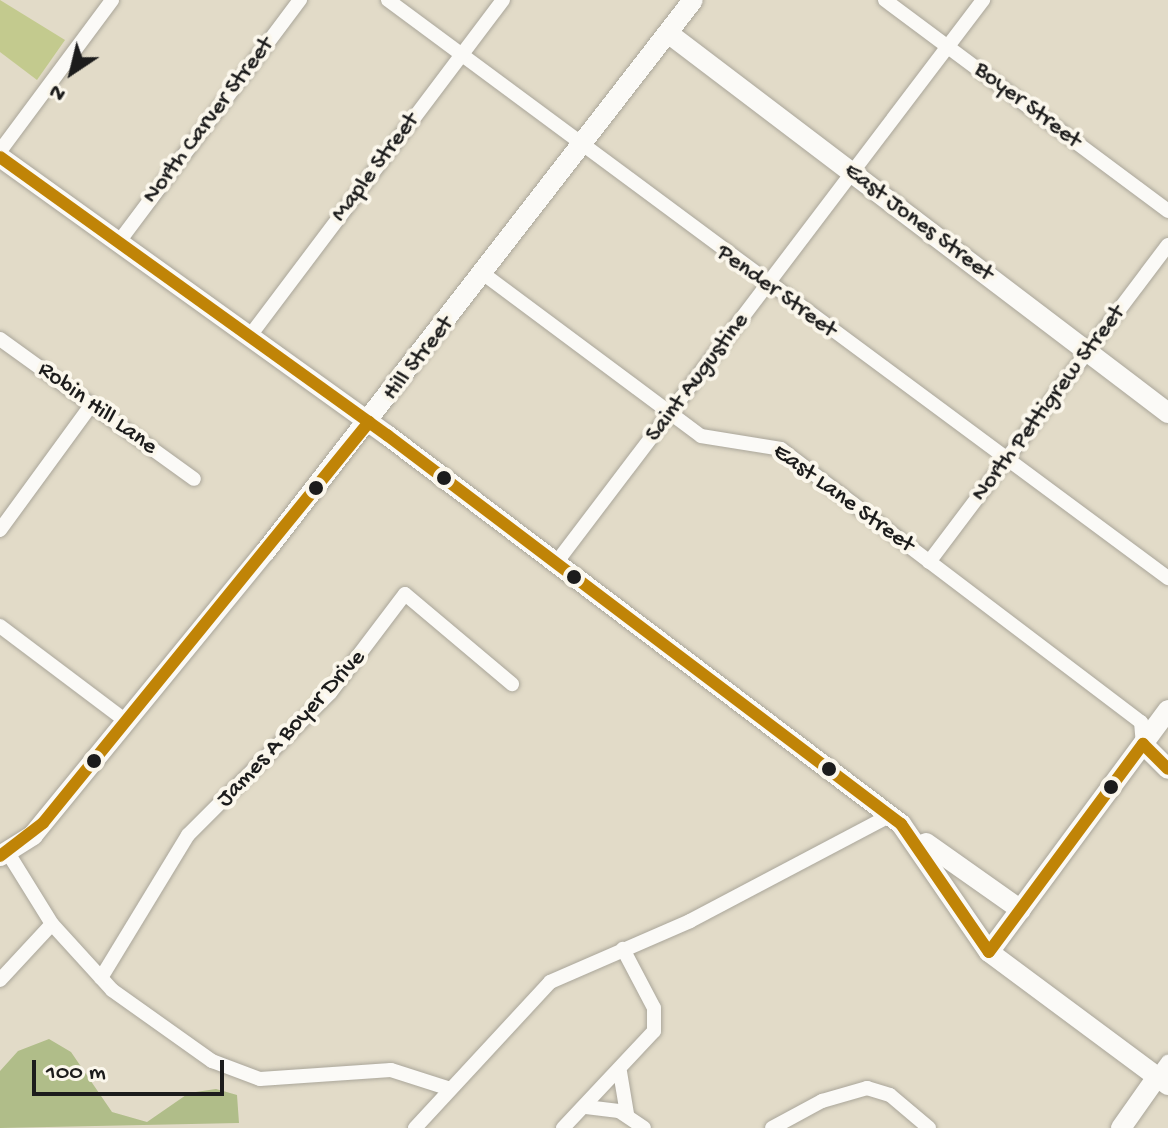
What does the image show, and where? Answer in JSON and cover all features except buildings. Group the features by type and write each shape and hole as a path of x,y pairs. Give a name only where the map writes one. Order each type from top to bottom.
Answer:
{"street":[{"path":"0,151 112,0"},
{"name":"North Carver Street","path":"118,243 300,0"},
{"name":"Pender Street","path":"388,0 767,286 1168,578"},
{"name":"Maple Street","path":"249,337 503,0"},
{"name":"Hill Street","path":"4,854 33,835 369,422 485,275 693,0"},
{"name":"Boyer Street","path":"885,0 1168,211"},
{"name":"Saint Augustine","path":"556,563 983,0"},
{"name":"East Jones Street","path":"668,33 1168,413"},
{"path":"0,157 369,422 895,820 1021,910"},
{"name":"North Pettigrew Street","path":"929,562 1168,245"},
{"name":"East Lane Street","path":"485,275 701,436 781,449 1141,722 1143,744 1168,769"},
{"name":"Robin Hill Lane","path":"0,339 194,479"},
{"path":"2,523 91,405"},
{"name":"James A Boyer Drive","path":"101,978 188,835 330,693 405,594 512,684"},
{"path":"0,626 126,721"},
{"path":"989,952 1168,710"},
{"path":"415,1128 447,1088 550,982 895,820"},
{"path":"895,820 989,952 1164,1074 1121,1128"},
{"path":"4,854 52,924 101,978 159,1027 233,1072 275,1080 391,1070 418,1084 447,1088"},
{"path":"0,980 52,924"},
{"path":"563,1128 648,1043 655,1019 623,949"},
{"path":"620,1072 627,1114"},
{"path":"418,1084 430,1108"},
{"path":"772,1128 822,1101 867,1088 890,1095 929,1128"},
{"path":"586,1107 627,1114 644,1128"}],"green space":[{"path":"0,0 65,40 37,80 0,52"},
{"path":"49,1039 71,1052 112,1112 147,1122 189,1093 216,1089 237,1095 239,1123 0,1128 0,1071 18,1051"}],"transit line":[{"path":"0,157 387,435 901,824 989,952 1143,744 1168,769"},
{"path":"0,856 43,823 369,422"}]}
